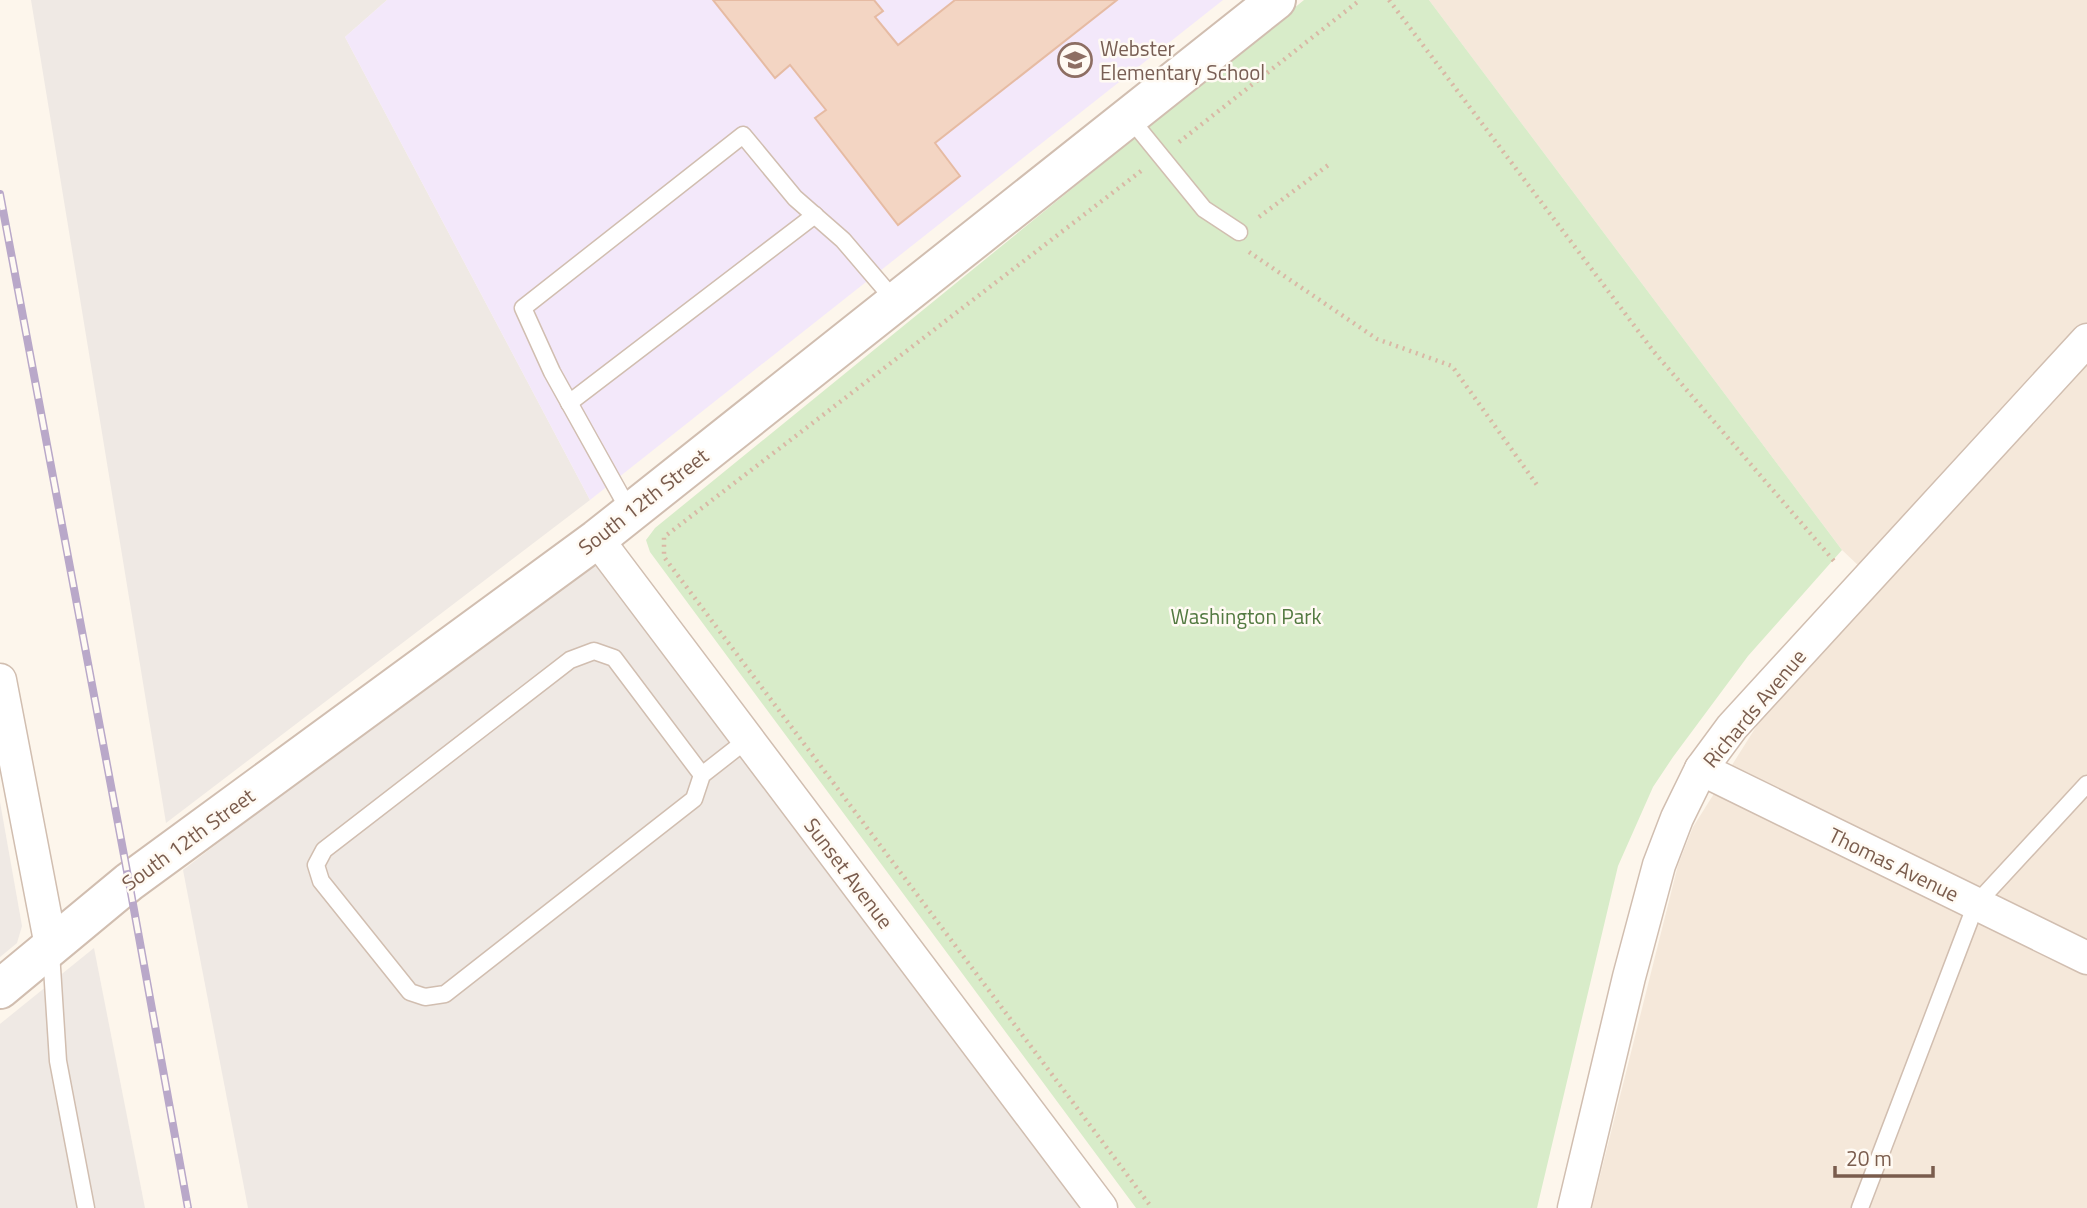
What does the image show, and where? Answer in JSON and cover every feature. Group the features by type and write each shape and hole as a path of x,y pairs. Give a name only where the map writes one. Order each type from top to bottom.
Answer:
{"street":[{"name":"South 12th Street","path":"0,989 129,882 597,539 1276,0"},
{"name":"Richards Avenue","path":"1574,1208 1629,976 1659,865 1677,818 1701,769 1732,726 2087,340"},
{"name":"Sunset Avenue","path":"597,539 1101,1208"},
{"path":"0,680 51,946"},
{"name":"Thomas Avenue","path":"1701,769 2087,958"}],"lane":[{"path":"1129,117 1204,209 1239,232"},
{"path":"630,512 552,372 523,309 743,135 795,198 843,240 896,302"},
{"path":"569,403 815,215"},
{"path":"702,775 614,658 594,651 570,660 324,850 316,865 321,881 410,992 425,997 445,995 694,799 702,775 748,739"},
{"path":"1860,1208 1976,904 2087,784"},
{"path":"51,946 58,1061 86,1208"}],"path":[{"path":"1152,1208 664,557 664,537 1360,0"},
{"path":"1389,0 1654,352 1834,561"},
{"path":"1331,163 1239,232 1250,252 1377,339 1452,366 1537,485"}],"shaded area":[{"path":"31,0 387,0 345,37 590,500 166,823"},
{"path":"387,0 1223,0 590,500 345,37"},
{"path":"1429,0 2087,0 2087,1208 1592,1208 1678,865 1693,827 1766,711 1879,585 1842,550"},
{"path":"588,563 603,566 1086,1208 248,1208 183,870 570,571"},
{"path":"0,802 22,926 17,943 0,957"},
{"path":"94,948 145,1208 0,1208 0,1024"}],"green space":[{"name":"Washington Park","path":"1304,0 1429,0 1842,550 1748,656 1653,787 1618,866 1537,1208 1136,1208 650,552 646,540 655,528"}],"building":[{"path":"713,0 874,0 883,11 875,17 898,45 955,0 1117,0 935,143 960,176 898,225 815,118 826,110 790,65 775,78"}],"railway":[{"path":"0,194 188,1208"}],"place":[{"name":"Webster Elementary School","path":"1075,60"}]}
